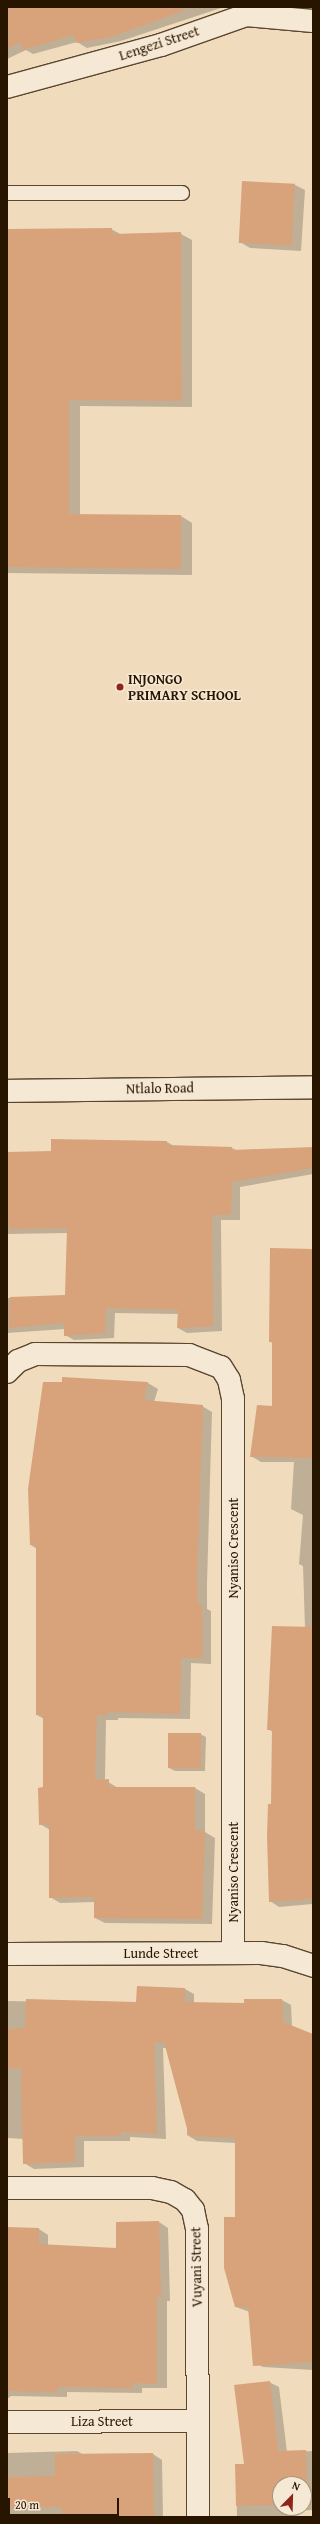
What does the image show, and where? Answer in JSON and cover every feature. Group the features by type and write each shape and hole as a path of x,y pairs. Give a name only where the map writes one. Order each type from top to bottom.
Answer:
{"street":[{"name":"Lengezi Street","path":"7,87 162,45 246,11 313,20"},
{"name":"Ntlalo Road","path":"7,1091 313,1087"},
{"name":"Nyaniso Crescent","path":"7,1372 18,1361 35,1354 189,1355 221,1367 229,1380 233,1399 233,1953"},
{"name":"Lunde Street","path":"7,1954 233,1953 283,1956 313,1966"},
{"name":"Vuyani Street","path":"7,2188 152,2188 171,2192 185,2200 193,2210 197,2230 198,2517"},
{"name":"Liza Street","path":"7,2422 198,2421"}],"lane":[{"path":"7,193 182,193"}],"building":[{"path":"7,7 182,7 183,11 111,37 76,43 74,35 23,50 21,42 7,49"},
{"path":"242,181 295,184 292,246 239,243"},
{"path":"112,228 112,234 181,232 182,401 69,400 69,514 181,515 181,569 7,567 7,229"},
{"path":"51,1139 167,1141 167,1145 232,1147 232,1150 313,1147 313,1168 232,1182 231,1215 212,1215 213,1326 177,1328 178,1310 106,1308 105,1333 64,1336 64,1323 9,1328 10,1297 65,1295 67,1228 10,1229 10,1225 7,1225 7,1152 51,1151"},
{"path":"270,1248 313,1249 313,1458 250,1457 257,1405 272,1406 272,1342 269,1342"},
{"path":"62,1377 148,1382 144,1400 203,1405 197,1578 198,1604 202,1604 202,1658 181,1658 180,1714 108,1712 108,1715 97,1715 95,1780 109,1779 109,1787 195,1787 195,1830 205,1831 202,1919 94,1918 94,1897 49,1898 49,1825 39,1825 38,1788 43,1787 43,1715 36,1715 36,1545 30,1545 28,1489 43,1382 62,1382"},
{"path":"272,1626 313,1627 313,1899 269,1902 267,1836 268,1804 271,1804 272,1730 267,1730"},
{"path":"168,1733 201,1733 201,1768 168,1768"},
{"path":"137,1986 185,1988 185,2002 244,2003 244,1999 282,1999 283,2022 313,2034 313,2362 253,2366 248,2307 235,2307 224,2268 224,2217 235,2217 235,2138 189,2136 164,2042 154,2043 157,2134 121,2132 121,2136 75,2136 75,2162 23,2164 21,2068 7,2069 7,2029 25,2028 26,1999 136,2002"},
{"path":"159,2221 161,2296 157,2296 157,2384 133,2383 133,2388 58,2387 57,2392 7,2391 7,2227 39,2228 39,2244 116,2248 116,2222"},
{"path":"270,2381 278,2451 306,2450 306,2476 272,2476 272,2505 236,2506 235,2464 244,2464 234,2385"},
{"path":"153,2453 154,2517 62,2517 62,2507 7,2508 7,2477 55,2476 55,2454"}],"place":[{"name":"INJONGO PRIMARY SCHOOL","path":"120,687"}]}
